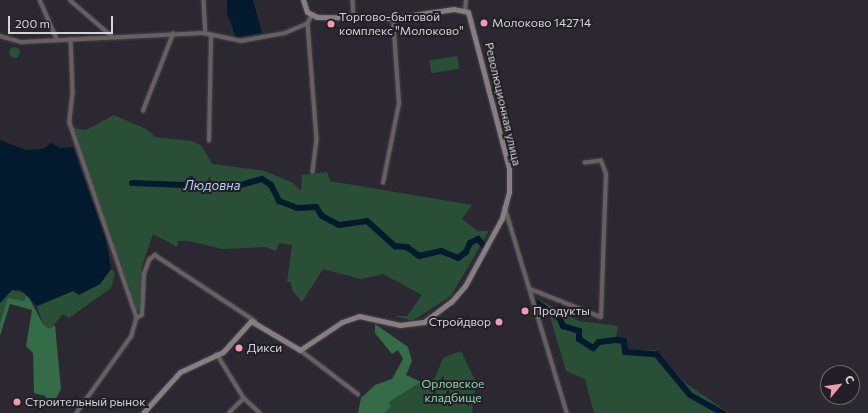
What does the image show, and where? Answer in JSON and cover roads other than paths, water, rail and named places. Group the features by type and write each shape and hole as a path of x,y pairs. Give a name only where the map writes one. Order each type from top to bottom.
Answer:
{"main road":[{"path":"303,0 312,16 393,18 465,10"},
{"name":"Революционная улица","path":"300,350 342,322 359,316 400,325 424,322 435,316 451,302 472,275 505,207 510,192 509,168 473,18 465,10"},
{"path":"143,413 180,372 228,348 248,322 255,321 300,350"}],"street":[{"path":"40,0 57,39"},
{"path":"70,0 113,37"},
{"path":"204,0 206,34"},
{"path":"353,0 354,18"},
{"path":"465,10 466,0"},
{"path":"312,16 308,23 317,139 313,172"},
{"path":"383,183 399,104 393,18"},
{"path":"0,36 20,42 173,34 206,34 246,40 285,33 308,23"},
{"path":"143,111 173,34"},
{"path":"209,141 211,35"},
{"path":"71,39 73,92 70,123 137,318 132,336 77,413"},
{"path":"530,289 601,317 606,174 601,161 585,163"},
{"path":"505,207 567,413"},
{"path":"137,318 142,315 144,274 149,260 156,255 255,321"},
{"path":"300,350 358,394"},
{"path":"218,354 244,398 260,413"},
{"path":"230,413 244,398"}],"water":[{"path":"227,0 253,0 262,33 236,37 227,14"},
{"path":"0,140 26,150 43,149 51,143 61,148 73,147 106,239 111,269 100,284 79,295 73,291 37,306 21,290 12,290 0,303"}],"waterway":[{"name":"Людовна","path":"132,183 234,187 262,179 271,185 279,201 297,208 316,207 322,216 339,225 367,221 395,246 407,247 419,256 441,251 458,258 466,252 470,243 478,239 483,245"},
{"name":"Людовна","path":"536,302 560,319 563,326 579,331 579,339 593,348 599,342 616,340 624,341 625,352 656,354 690,395 723,413"}],"place":[{"name":"Молоково 142714","path":"484,23"},
{"name":"Торгово-бытовой комплекс \"Молоково\"","path":"331,24"},
{"name":"Продукты","path":"525,311"},
{"name":"Стройдвор","path":"499,322"},
{"name":"Дикси","path":"239,348"},
{"name":"Строительный рынок","path":"17,402"}],"park label":[{"name":"Орловское кладбище","path":"453,391"}]}
